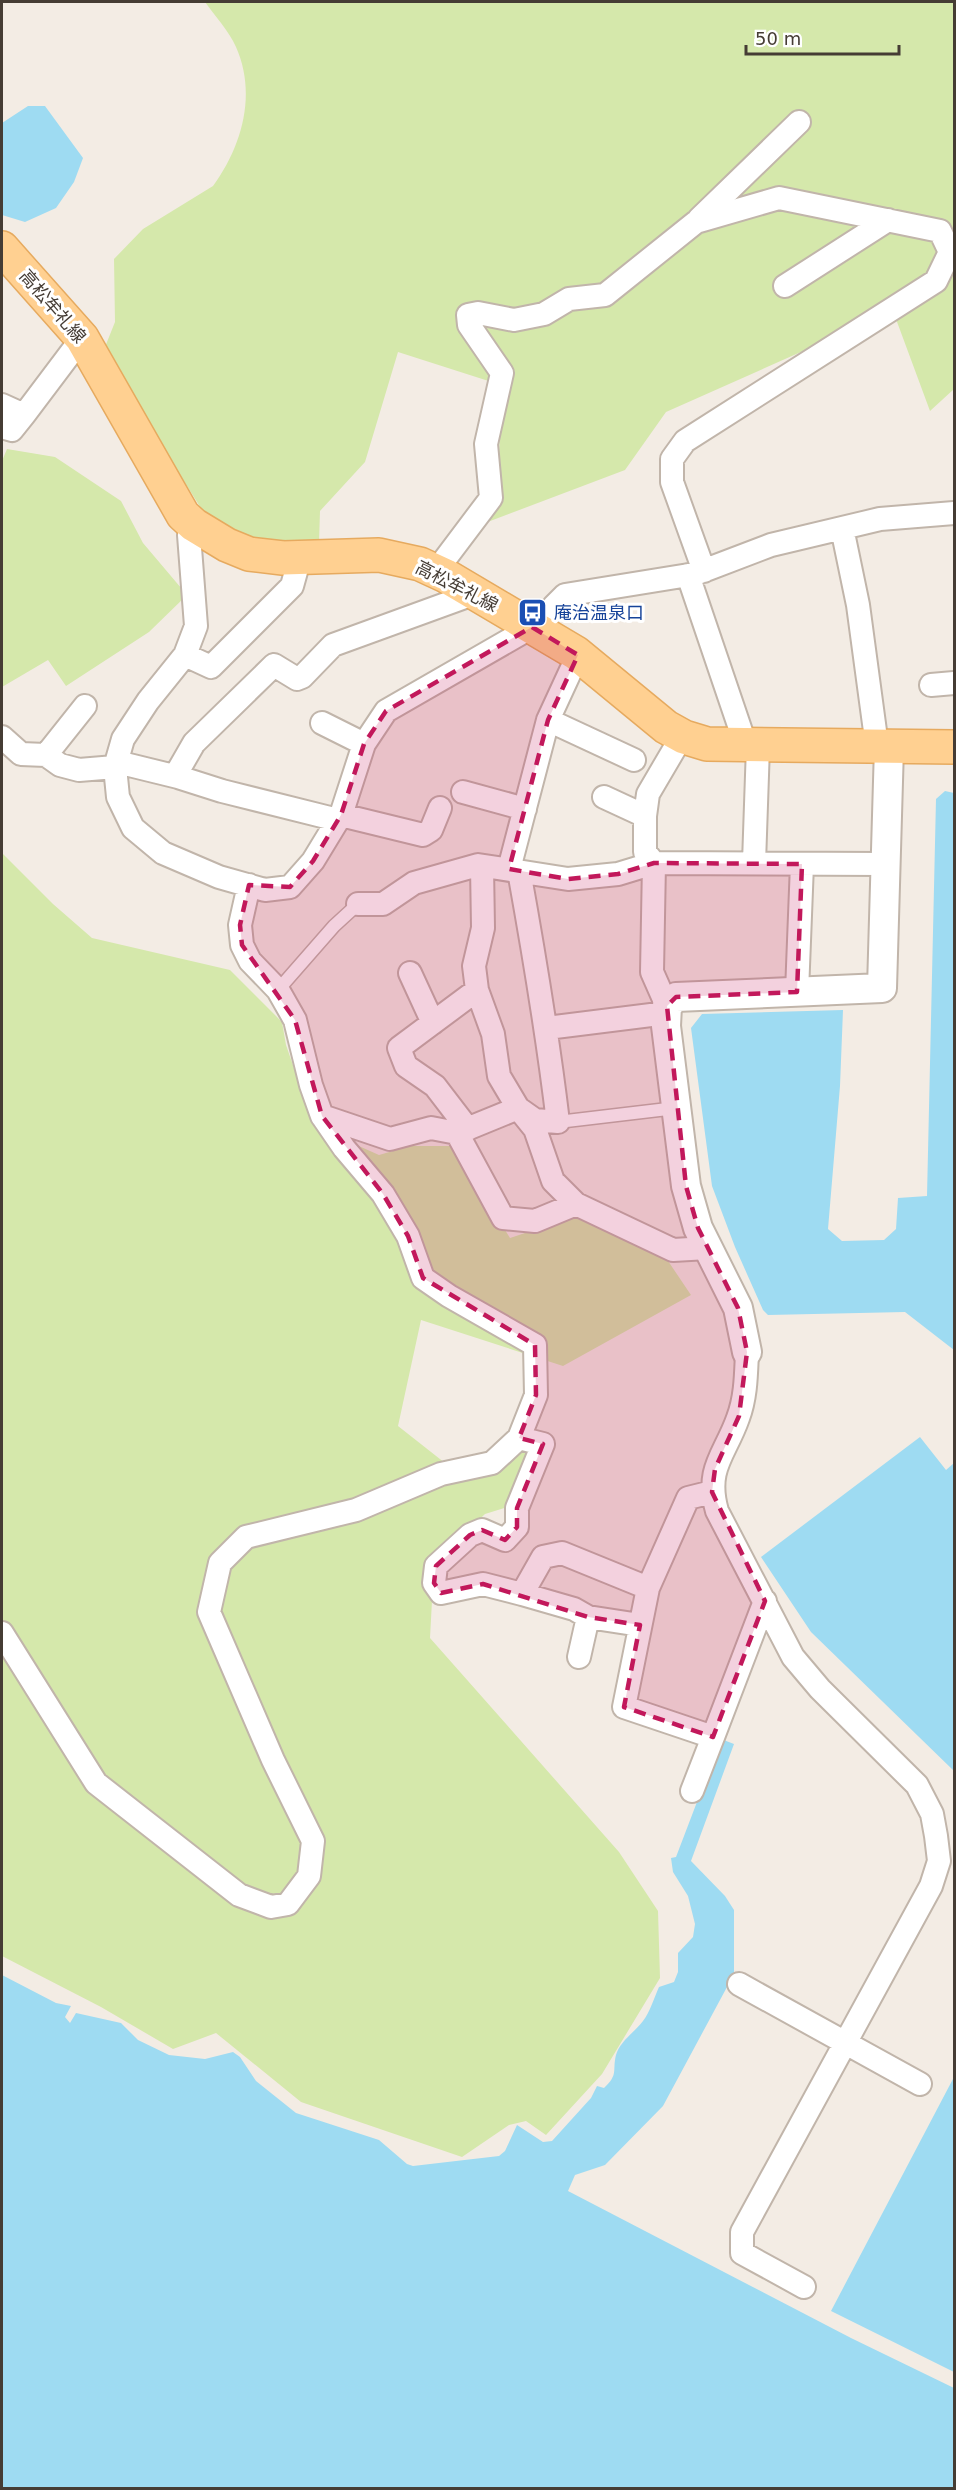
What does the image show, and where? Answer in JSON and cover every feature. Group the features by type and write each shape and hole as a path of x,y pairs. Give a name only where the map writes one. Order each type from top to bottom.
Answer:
{"main road":[{"name":"高松牟礼線","path":"2,248 82,338 183,515 194,525 227,545 249,554 300,557 380,555 420,564 476,593 578,655 666,727 682,736 707,744 954,747"}],"street":[{"path":"436,571 491,498 486,444 502,373 469,325 468,315 478,313 514,320 544,314 569,299 605,295 696,222 799,122"},
{"path":"696,222 779,198 940,231 950,252 936,281 685,441 672,459 672,482 696,573 752,746 754,863"},
{"path":"786,286 888,220"},
{"path":"2,427 12,430 82,338"},
{"path":"2,405 24,415"},
{"path":"194,525 189,535 196,626 185,655 148,701 123,739 116,764 118,797 133,828 163,854 219,877 265,890 290,888 313,861 340,818 364,744 386,711 535,628 565,595 696,573 771,545 880,519 954,513"},
{"path":"547,1028 667,1009 676,998 882,988 886,864 883,747 842,528"},
{"path":"185,655 211,667 292,586 300,557"},
{"path":"175,776 194,743 273,664 297,679 302,677 333,645 476,593"},
{"path":"518,1108 536,1120 558,1122 547,1028 514,870 525,809 548,720 578,655"},
{"path":"931,685 954,683"},
{"path":"46,755 85,706"},
{"path":"548,720 634,760"},
{"path":"322,723 364,744"},
{"path":"682,736 648,794 645,816 645,852 654,863 652,972 667,1009 666,1026 686,1186 698,1228 738,1308 747,1353 746,1384 739,1416 715,1469 712,1492 717,1511 793,1657 820,1689 917,1785 932,1814 939,1861 932,1886 742,2232 742,2253 804,2287"},
{"path":"2,737 21,754 46,755 60,765 79,770 116,764 175,776 222,791 423,836 431,830 440,808"},
{"path":"463,792 525,809"},
{"path":"604,797 645,816"},
{"path":"358,904 383,904 414,883 482,866 568,879 618,874 654,863 886,864"},
{"path":"797,992 802,864"},
{"path":"482,866 483,928 474,966 477,990 493,1034 499,1076 518,1108 535,1129 553,1181 576,1204 674,1250 708,1248"},
{"path":"2,1633 96,1783 239,1895 271,1906 288,1904 309,1876 314,1841 268,1749 209,1612 220,1563 246,1537 356,1510 441,1474 492,1462 519,1438 536,1395 535,1345 449,1296 423,1278 408,1236 383,1194 344,1148 322,1116 311,1084 295,1020 278,990 250,961 242,945 240,925 249,885"},
{"path":"410,973 433,1023"},
{"path":"477,990 399,1048 406,1066 435,1086 462,1131 503,1218 535,1221 576,1204"},
{"path":"322,1116 390,1139 431,1128 462,1131 518,1108"},
{"path":"519,1438 543,1444 517,1508 517,1527 505,1540 482,1530 470,1534 436,1566 434,1583 441,1593 483,1584 574,1609 588,1617 640,1625"},
{"path":"712,1492 688,1498 648,1588 624,1707 713,1737"},
{"path":"522,1594 543,1557 562,1553 648,1588"},
{"path":"692,1791 765,1600"},
{"path":"579,1657 588,1617"},
{"path":"739,1983 920,2084"}],"lane":[{"path":"278,990 334,926 358,904"},
{"path":"558,1122 677,1108"}],"highlighted area":[{"path":"532,627 578,655 548,720 509,869 568,879 618,874 654,863 802,864 797,992 676,997 667,1006 686,1186 698,1228 738,1308 747,1352 739,1416 715,1469 712,1492 765,1601 713,1737 624,1707 640,1625 588,1617 483,1584 441,1593 434,1583 436,1566 470,1535 482,1530 505,1540 517,1527 517,1508 543,1444 519,1438 536,1395 535,1345 423,1278 408,1236 383,1194 322,1116 295,1020 242,945 240,925 249,885 290,887 313,861 341,815 364,744 386,711"}],"green space":[{"path":"205,2 954,2 954,389 930,411 893,311 666,412 625,470 477,526 498,496 501,385 398,352 365,462 320,511 319,543 253,544 214,529 103,352 115,322 114,259 143,229 213,186 239,137 246,101 242,65 230,35"},
{"path":"7,449 55,457 121,501 143,543 187,595 149,632 66,686 48,660 2,687 2,461"},
{"path":"2,853 53,904 92,938 230,970 282,1022 286,1045 314,1126 379,1155 410,1146 453,1146 510,1238 573,1217 660,1249 691,1295 563,1366 421,1320 398,1426 445,1463 536,1451 514,1505 485,1514 434,1563 430,1638 619,1852 658,1911 660,1978 602,2074 546,2135 526,2121 509,2125 462,2157 301,2102 216,2033 173,2049 101,2007 2,1956"}],"water":[{"path":"28,106 45,106 83,158 74,182 56,208 25,222 2,215 2,123"},
{"path":"945,791 954,793 954,1350 905,1312 768,1315 763,1310 735,1247 712,1186 691,1028 702,1014 843,1010 840,1086 828,1229 842,1241 884,1240 896,1229 898,1198 927,1196 936,799"},
{"path":"920,1437 946,1470 954,1463 954,1771 811,1632 761,1557"},
{"path":"721,1739 734,1744 691,1861 725,1896 734,1910 734,1974 663,2106 605,2165 575,2175 568,2191 851,2338 954,2388 954,2488 2,2488 2,1975 56,2003 71,2006 65,2017 70,2023 76,2013 121,2023 138,2040 169,2055 205,2059 233,2052 240,2057 256,2081 296,2113 379,2140 407,2164 413,2166 499,2156 505,2151 517,2125 543,2142 552,2141 591,2098 597,2086 604,2088 612,2079 618,2050 640,2025 659,1987 674,1982 678,1972 678,1953 693,1937 695,1924 688,1896 673,1872 671,1858 676,1857"},
{"path":"954,2077 954,2372 831,2311"}],"place":[{"name":"庵治温泉口","path":"533,612"}]}
